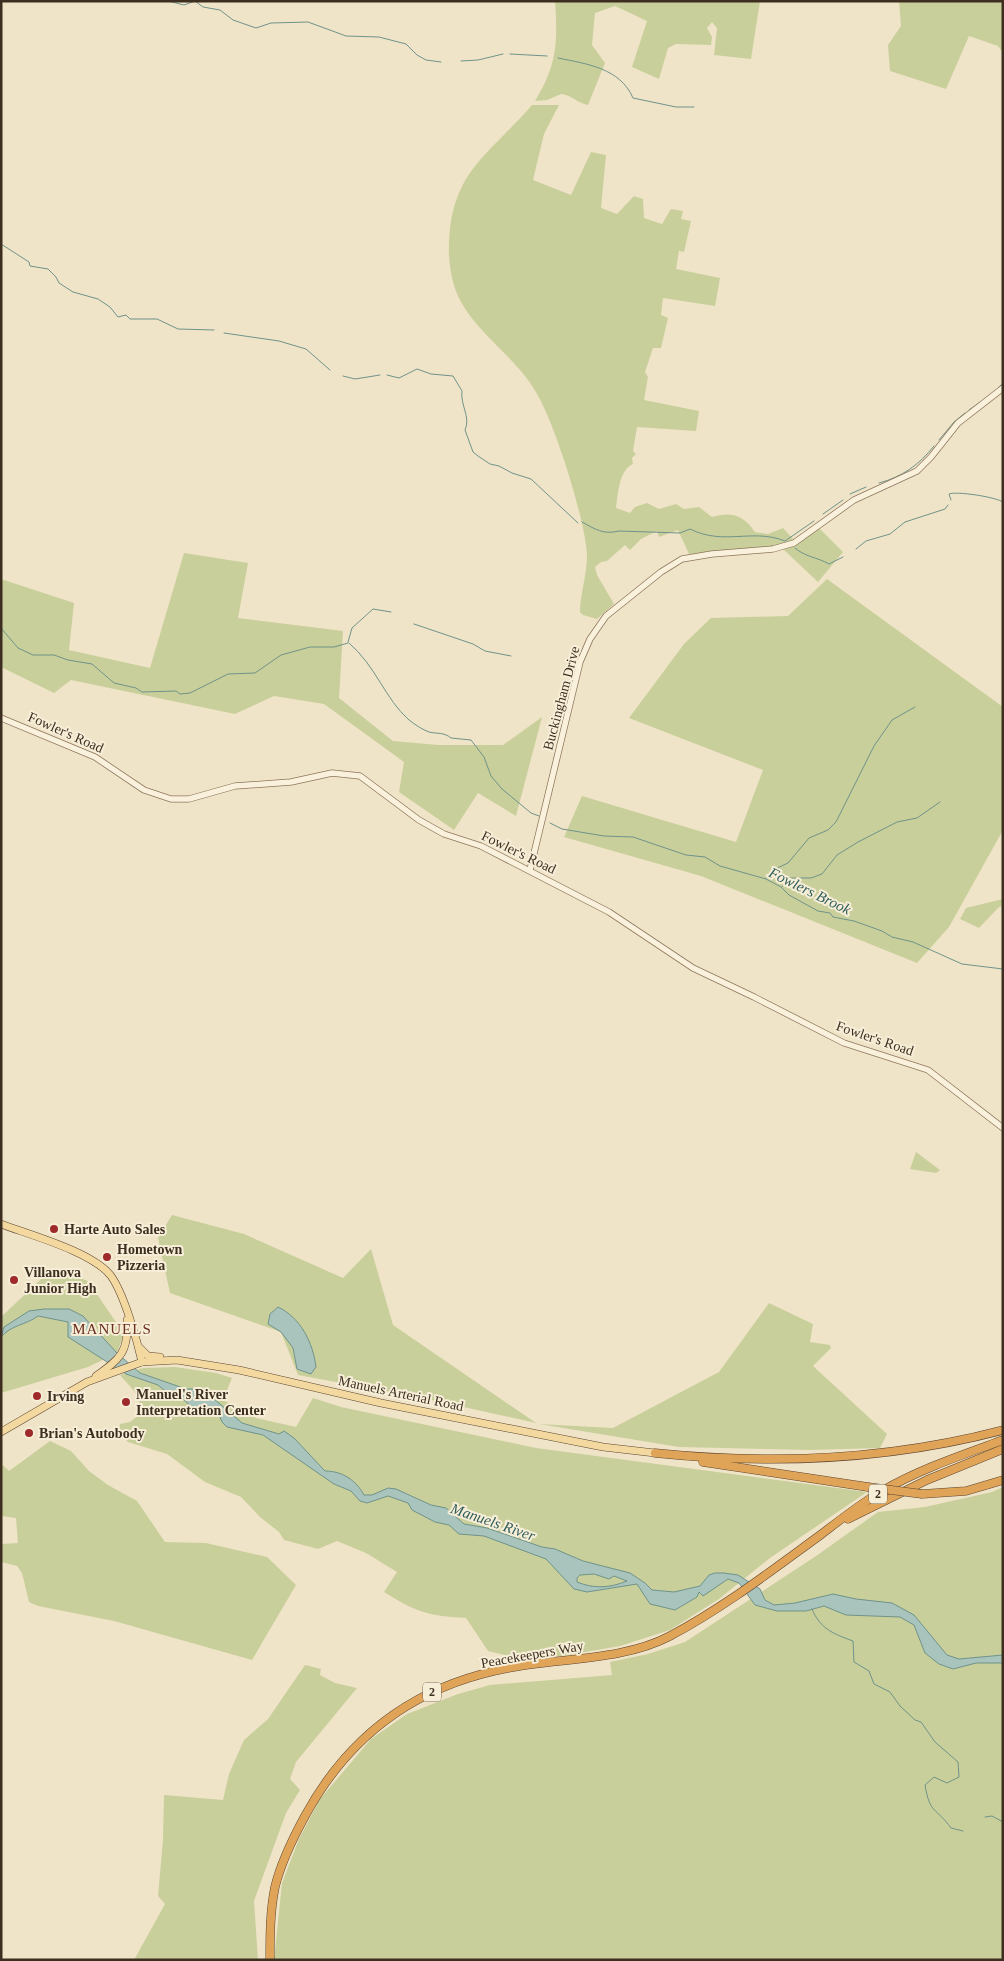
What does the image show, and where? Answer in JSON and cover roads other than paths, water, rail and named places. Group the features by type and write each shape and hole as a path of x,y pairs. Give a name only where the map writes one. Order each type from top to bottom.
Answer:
{"highway":[{"path":"655,1453 703,1458 776,1460 850,1456 919,1448 1003,1430"},
{"name":"Peacekeepers Way","path":"270,1960 270,1935 275,1887 292,1840 316,1796 343,1758 376,1726 414,1700 453,1682 512,1667 622,1652 667,1637 743,1590 864,1503 903,1480 1003,1440"},
{"name":"Peacekeepers Way","path":"818,1536 908,1488 1003,1449"},
{"path":"655,1453 922,1494 960,1492 1003,1480"}],"main road":[{"path":"1,1224 90,1258 111,1276 139,1347 139,1364"},
{"path":"110,1370 123,1352 127,1342 126,1313"},
{"path":"139,1347 148,1356 177,1360"},
{"name":"Manuels Arterial Road","path":"1,1432 110,1370 139,1364 177,1360 239,1370 392,1406 603,1447 655,1453"}],"street":[{"name":"Buckingham Drive","path":"530,870 580,662 590,639 606,616 682,559 712,554 773,549 794,543 854,500 917,471 931,457 958,423 1003,388"},
{"name":"Fowler's Road","path":"1,718 95,757 144,790 171,799 193,798 238,785 292,782 332,773 353,774 368,781 405,811 444,834 482,846 609,912 693,968 844,1043 928,1070 1003,1128"}],"water":[{"path":"278,1307 299,1324 309,1340 316,1367 311,1374 297,1369 293,1348 281,1332 268,1324 270,1314"},
{"path":"69,1309 83,1316 117,1353 140,1373 186,1389 206,1392 242,1423 279,1434 284,1431 294,1438 325,1471 331,1471 348,1477 364,1495 372,1495 388,1488 396,1489 431,1505 446,1508 464,1524 487,1528 542,1547 555,1549 583,1561 630,1573 652,1590 674,1592 700,1586 709,1575 724,1573 738,1575 760,1589 765,1600 774,1605 795,1603 833,1594 892,1603 914,1615 947,1655 959,1659 1003,1655 1003,1663 976,1663 953,1669 939,1664 925,1653 914,1625 900,1617 846,1615 824,1606 806,1611 777,1611 755,1605 739,1583 728,1579 703,1596 699,1592 697,1597 675,1610 650,1604 637,1584 587,1592 574,1589 546,1559 484,1536 459,1534 449,1525 435,1522 412,1510 408,1503 388,1496 367,1503 360,1501 351,1491 334,1484 263,1435 227,1427 219,1415 200,1415 183,1399 170,1395 158,1385 126,1374 68,1337 68,1322 38,1316 14,1327 1,1337 4,1327 29,1311","holes":["594,1574 609,1579 614,1576 627,1581 602,1587 577,1582 577,1578 580,1575"]}],"waterway":[{"path":"168,1 184,5 195,1 203,7 220,10 233,20 256,28 271,23 308,22 346,36 379,37 406,44 417,55 426,60 441,62"},
{"path":"461,61 478,60 503,54"},
{"path":"510,54 547,56"},
{"path":"558,58 602,69 620,80 633,98 676,107 694,107"},
{"path":"1,244 29,262 30,266 48,269 59,283 73,292 98,299 110,307 118,317 126,315 130,319 157,319 178,329 214,330"},
{"path":"224,333 279,341 306,349 330,370"},
{"path":"387,375 399,378 417,369 431,374 453,376 462,391 462,401 467,420 465,430 473,452 490,464 531,479 578,523"},
{"path":"343,376 355,379 380,375"},
{"path":"999,387 1003,383"},
{"path":"969,410 979,403"},
{"path":"939,440 954,422 965,413"},
{"path":"879,483 910,469 934,446"},
{"path":"850,494 866,487"},
{"path":"951,500 949,494 960,493 985,496 1003,502"},
{"path":"823,514 843,500"},
{"path":"856,549 866,541 890,534 905,522 945,509 948,505"},
{"path":"582,522 599,531 608,532 680,533 690,529 702,534 715,536 761,536 785,541 814,521"},
{"path":"795,548 829,564 843,557"},
{"path":"348,642 352,628 373,609 391,612"},
{"path":"414,624 473,644 485,651 511,656"},
{"name":"Fowlers Brook","path":"1,628 18,648 33,655 54,655 68,660 92,664 114,683 136,688 142,692 176,691 180,694 190,693 228,674 255,673 281,655 310,647 334,647 348,643"},
{"name":"Fowlers Brook","path":"349,643 366,662 393,702 409,720 429,732 443,734 451,738 471,740 484,757 491,776 502,789 531,813 539,816"},
{"path":"766,878 771,871 788,863 809,838 828,830 836,822 874,746 892,720 915,707"},
{"path":"782,887 789,878 811,878 822,874 837,855 858,842 897,822 917,818 940,802"},
{"name":"Fowlers Brook","path":"550,823 562,829 604,836 633,837 686,855 705,857 720,866 766,879 781,887 789,895 818,911 830,913 833,917 854,921 882,931 892,937 913,942 962,964 1003,969"},
{"path":"812,1609 815,1616 828,1630 853,1641 854,1662 869,1671 874,1684 890,1692 900,1706 915,1720 921,1722 935,1742 958,1762 959,1777 947,1783 934,1777 925,1785 929,1801 934,1810 951,1828 963,1831"},
{"path":"985,1817 992,1816 1003,1822"}],"place":[{"name":"Harte Auto Sales","path":"54,1229"},
{"name":"Hometown Pizzeria","path":"107,1257"},
{"name":"Villanova Junior High","path":"14,1280"},
{"name":"Irving","path":"37,1396"},
{"name":"Manuel's River Interpretation Center","path":"126,1402"},
{"name":"Brian's Autobody","path":"29,1433"}],"district":[{"name":"MANUELS","path":"112,1329"}],"water label":[{"name":"Manuels River","path":"493,1522"}]}
